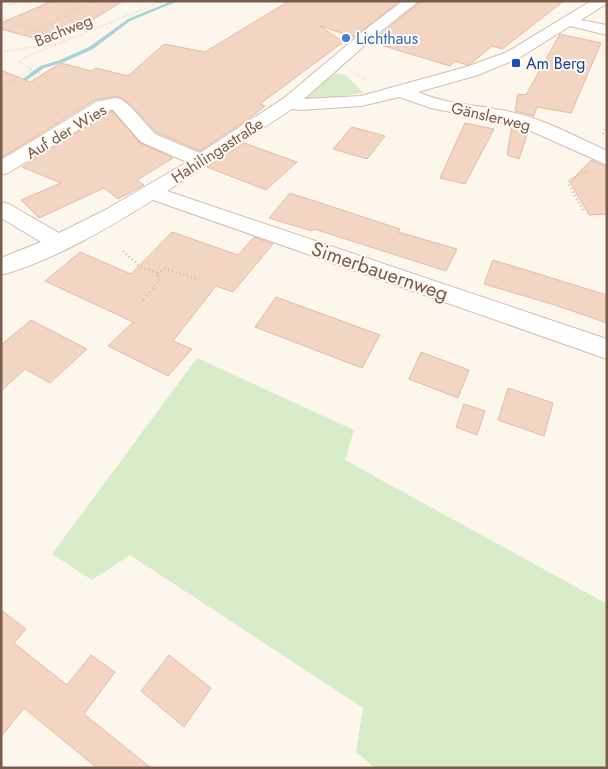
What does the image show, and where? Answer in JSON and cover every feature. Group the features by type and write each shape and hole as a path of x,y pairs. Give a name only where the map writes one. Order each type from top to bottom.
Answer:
{"street":[{"name":"Hahilingastraße","path":"1,267 57,244 152,193 202,161 290,102 412,1"},
{"path":"290,102 299,105 334,104 394,93 472,72 506,58 601,1"},
{"path":"566,21 607,30"},
{"name":"Gänslerweg","path":"394,93 419,100 526,121 607,159"},
{"name":"Auf der Wies","path":"1,169 102,106 115,103 124,108 140,133 202,161"},
{"name":"Simerbauernweg","path":"152,193 607,349"},
{"path":"1,209 52,239 57,244"}],"path":[{"path":"1,9 18,1"},
{"path":"1,18 37,31 91,1"},
{"name":"Bachweg","path":"1,88 32,70 19,62 29,55 162,1"},
{"path":"1,52 51,42 61,43"},
{"path":"333,65 351,71 394,93"},
{"path":"32,70 60,78"},
{"path":"603,135 607,123"},
{"path":"583,210 569,185 569,180 590,170"},
{"path":"122,251 136,264 157,274 160,280 142,300"},
{"path":"157,274 166,269 197,279"}],"green space":[{"path":"335,73 346,75 363,93 309,100 303,98"},
{"path":"197,358 354,430 345,460 607,604 607,768 375,768 356,752 363,708 130,555 92,580 52,554"}],"building":[{"path":"52,1 123,1 84,25 73,22 41,40 1,29 1,23"},
{"path":"289,1 400,1 354,37 320,26 343,42 260,104 265,106 250,118 200,151 156,132 132,106 122,98 115,96 95,100 1,158 1,70 30,82 61,63 91,71 96,68 128,76 164,44 205,52"},
{"path":"421,1 564,1 502,49 492,46 467,65 455,61 450,66 371,42"},
{"path":"560,34 601,43 571,113 537,107 534,116 515,111 518,94 526,95"},
{"path":"112,111 140,143 173,158 137,180 144,185 118,199 104,188 39,218 21,200 61,183 22,167"},
{"path":"465,123 494,129 465,184 440,178"},
{"path":"512,126 528,132 519,159 507,155"},
{"path":"352,127 385,136 367,159 333,149"},
{"path":"244,143 297,162 266,190 207,167"},
{"path":"591,160 607,167 607,214 589,215 570,182"},
{"path":"290,193 400,229 398,232 457,249 446,271 314,229 312,231 269,218"},
{"path":"172,232 238,255 254,237 273,244 233,292 216,286 173,341 192,349 168,376 108,346 133,322 45,281 80,252 131,274"},
{"path":"493,260 607,295 607,323 484,284"},
{"path":"276,297 380,335 362,368 255,327"},
{"path":"31,320 87,349 50,383 25,369 1,391 1,345"},
{"path":"421,352 469,370 458,398 409,379"},
{"path":"508,388 553,403 544,436 498,420"},
{"path":"464,404 485,411 477,435 456,427"},
{"path":"1,610 26,629 14,643 67,685 91,655 115,672 84,714 151,768 97,768 24,708 1,737"},
{"path":"169,655 211,688 184,727 141,691"}],"waterway":[{"path":"18,84 42,67 62,61 91,48 129,20 176,1"}],"place":[{"name":"Lichthaus","path":"346,38"},
{"name":"Am Berg","path":"516,63"}]}
